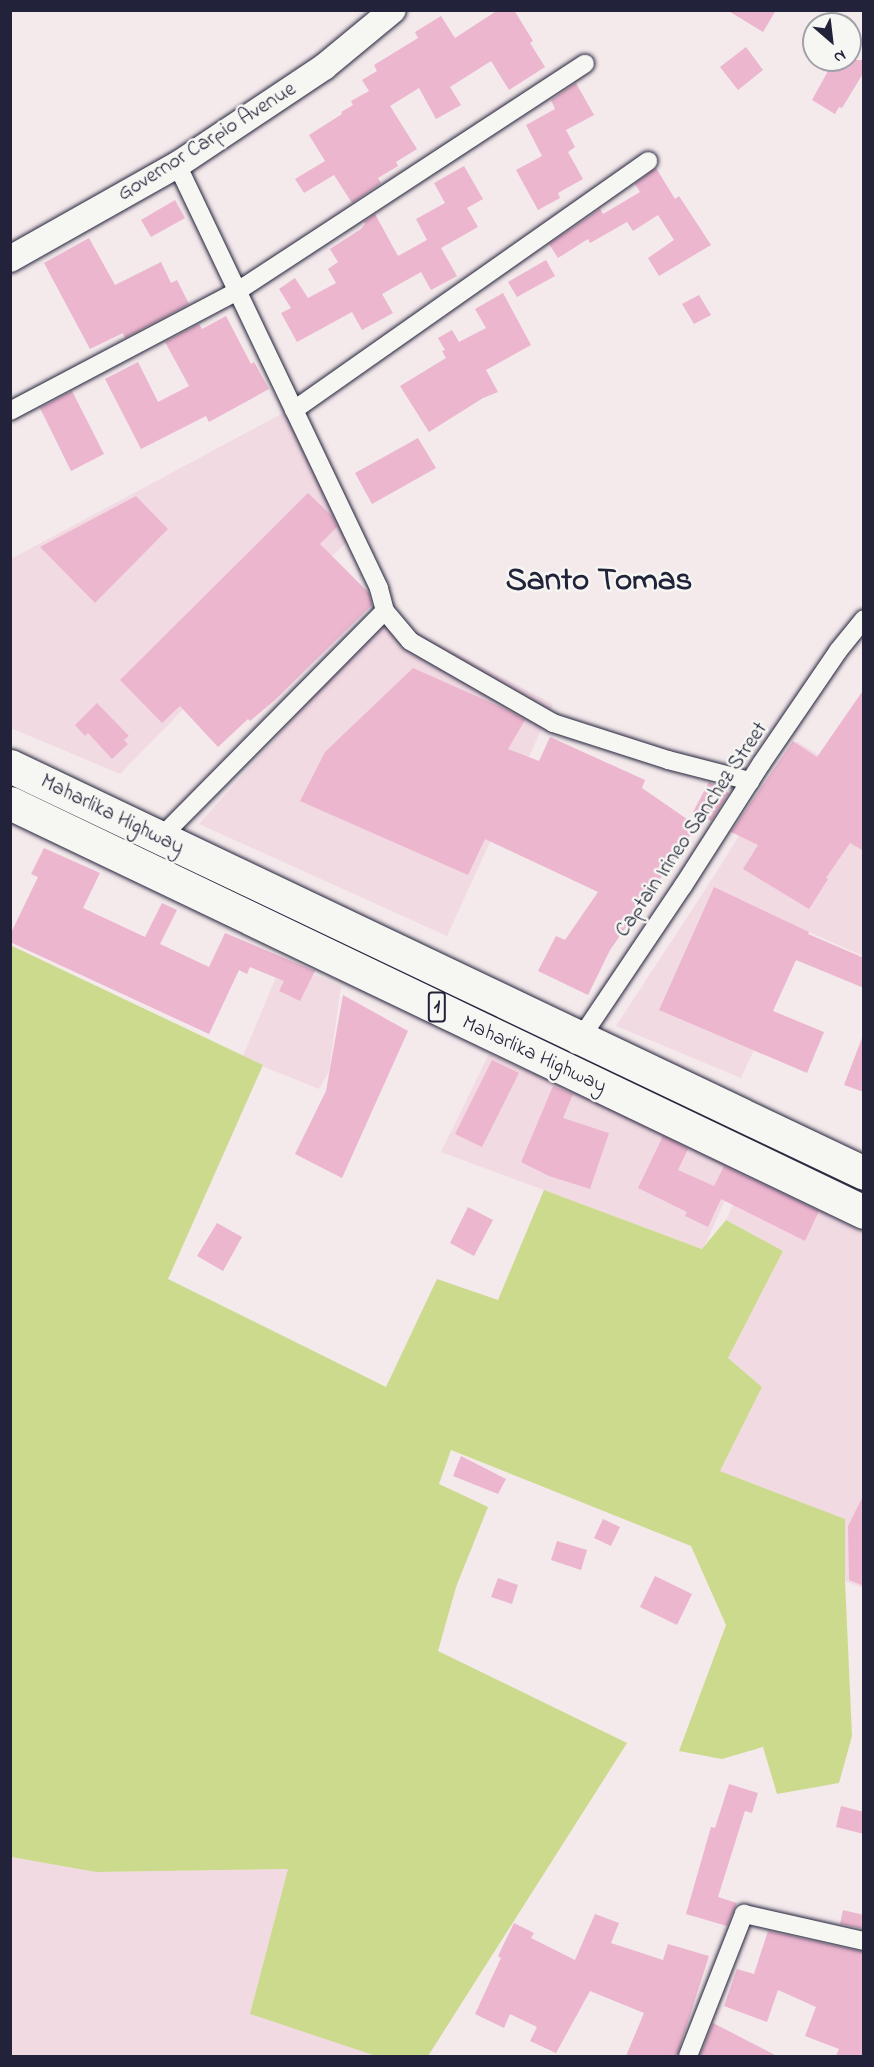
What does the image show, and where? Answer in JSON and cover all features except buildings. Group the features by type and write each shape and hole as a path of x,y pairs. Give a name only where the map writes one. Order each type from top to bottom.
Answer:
{"highway":[{"name":"Maharlika Highway","path":"10,766 864,1173"},
{"name":"Maharlika Highway","path":"10,803 864,1212"}],"main road":[{"name":"Governor Carpio Avenue","path":"10,259 177,165 324,68 393,10"}],"street":[{"path":"10,411 236,292 585,64"},
{"path":"294,410 648,161"},
{"path":"177,165 379,588 385,611 411,641 553,723 668,760 750,781"},
{"path":"160,838 385,611"},
{"name":"Captain Irineo Sanchez Street","path":"564,1069 579,1037 683,886 750,781 838,651 864,619"},
{"path":"688,2056 744,1914 864,1941"}],"shaded area":[{"path":"287,411 350,538 120,774 11,728 11,559"},
{"path":"385,616 553,704 447,936 199,824"},
{"path":"797,741 863,784 863,956 809,932 741,1078 616,1026 716,873"},
{"path":"283,961 341,986 329,1071 319,1089 242,1058"},
{"path":"489,1054 740,1167 703,1249 441,1152"},
{"path":"747,1175 863,1232 863,1588 845,1581 845,1519 720,1471 762,1387 728,1358 783,1251 726,1220"},
{"path":"10,1857 96,1872 288,1869 250,2014 376,2056 11,2056"}],"green space":[{"path":"10,945 263,1065 168,1279 386,1387 437,1279 498,1300 544,1190 702,1249 726,1220 783,1251 728,1358 762,1387 720,1471 845,1519 845,1581 852,1736 839,1783 777,1794 763,1747 722,1759 679,1751 726,1625 691,1546 451,1450 439,1484 488,1507 456,1587 438,1651 627,1743 428,2056 376,2056 250,2014 288,1869 96,1872 11,1857"}],"district":[{"name":"Santo Tomas","path":"599,582"}]}
